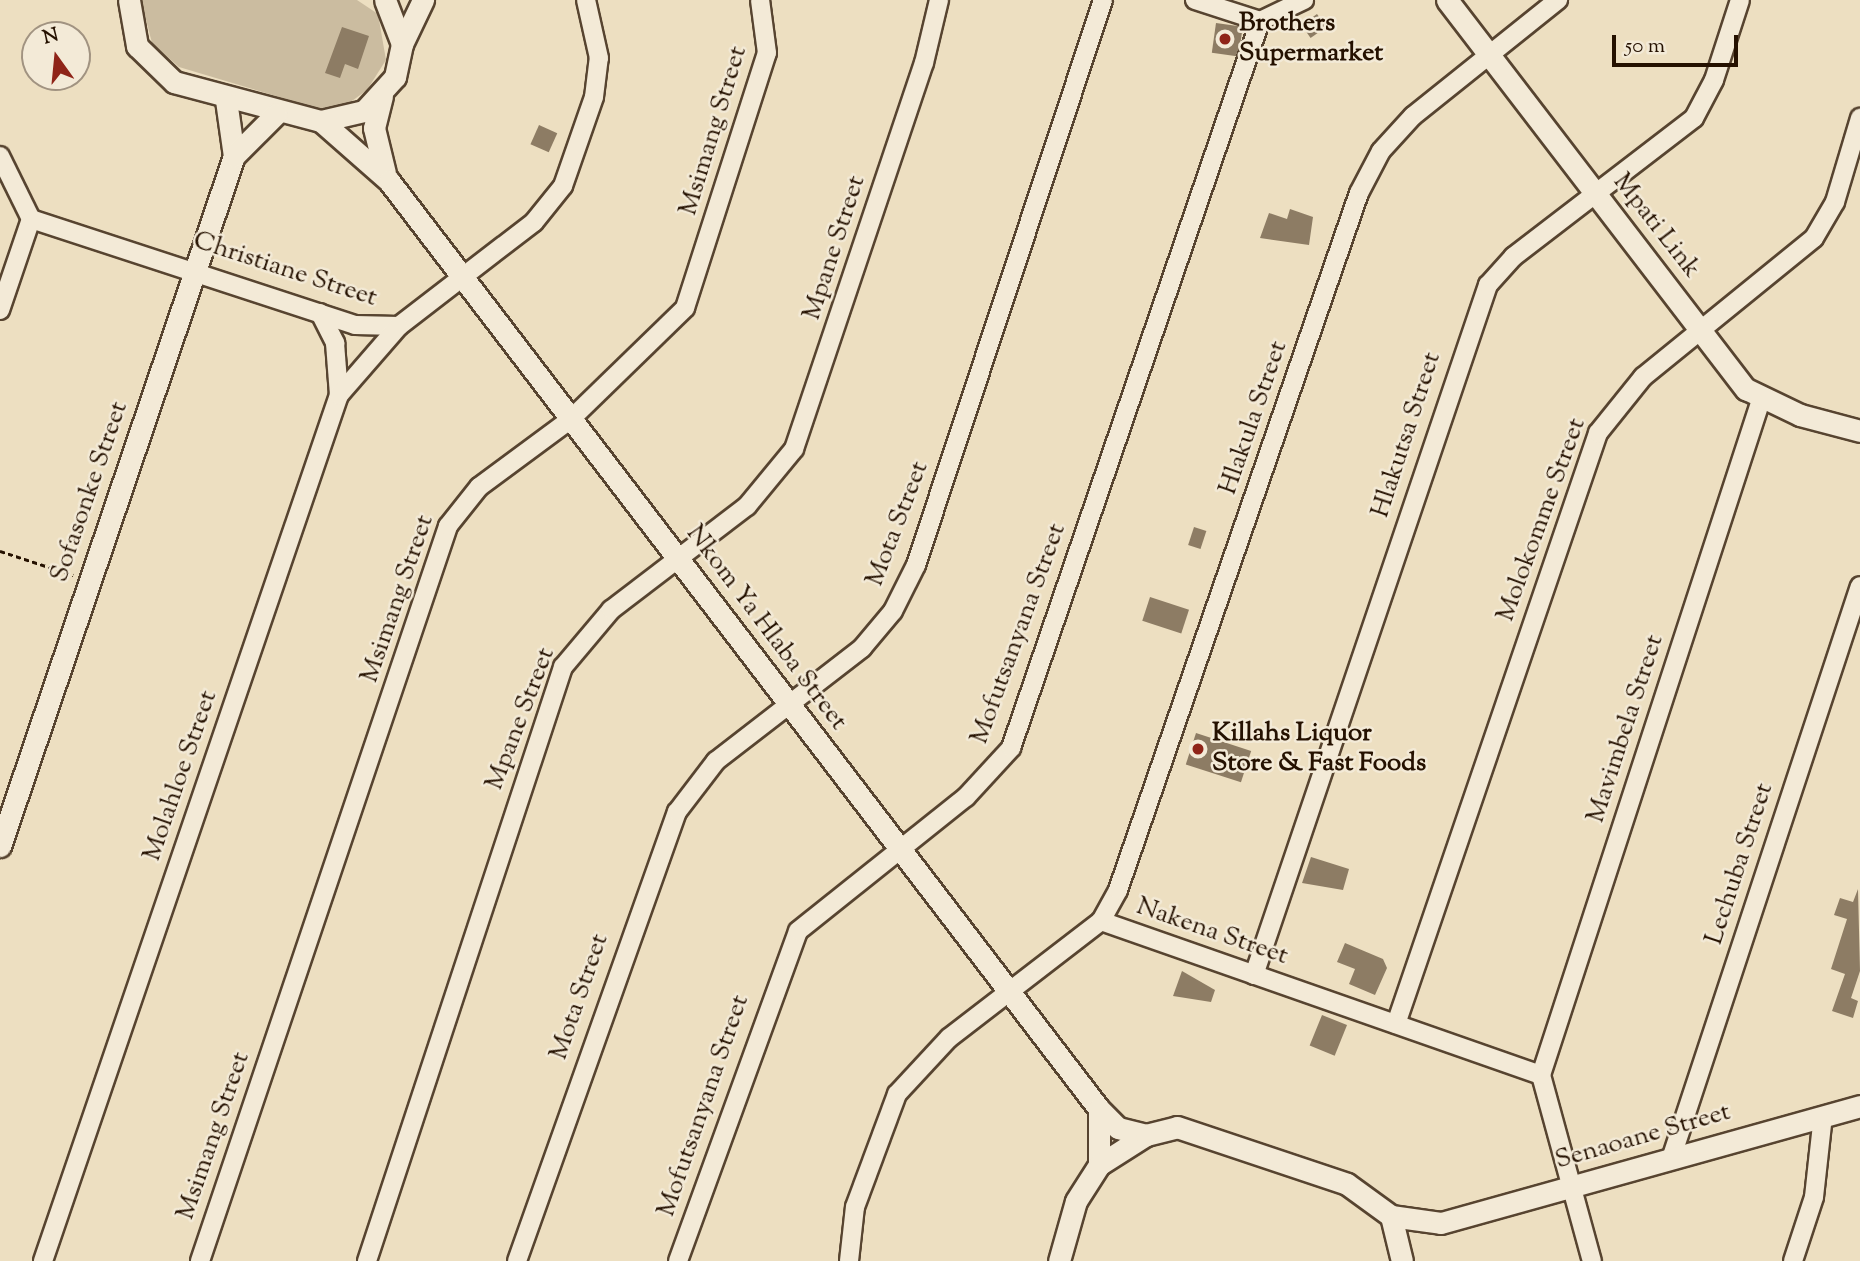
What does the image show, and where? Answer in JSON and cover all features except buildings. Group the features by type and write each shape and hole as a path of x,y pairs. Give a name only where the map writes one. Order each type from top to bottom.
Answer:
{"street":[{"path":"117,0 131,31 157,71 226,100 276,114 321,121 351,117 383,95 396,77 402,44 423,0"},
{"path":"129,0 131,31"},
{"path":"385,0 402,44"},
{"name":"Christiane Street","path":"31,219 196,269 320,313 369,327 399,326 464,279 534,222 567,177 596,84 598,58 586,0"},
{"name":"Msimang Street","path":"200,1261 448,526 479,487 571,419 670,326 691,297 767,54 760,0"},
{"name":"Mpane Street","path":"366,1261 563,667 611,610 747,506 793,449 924,63 939,0"},
{"name":"Mota Street","path":"517,1261 677,812 716,761 862,648 893,611 916,565 1103,0"},
{"path":"1195,0 1260,21 1304,0"},
{"name":"Mpati Link","path":"1447,0 1731,372 1761,400 1860,431"},
{"name":"Hlakula Street","path":"1101,921 1128,866 1359,193 1397,133 1488,55 1558,0"},
{"name":"Hlakutsa Street","path":"1254,975 1479,304 1513,257 1694,118 1714,80 1740,0"},
{"name":"Mofutsanyana Street","path":"678,1261 798,931 966,797 1011,748 1260,21"},
{"name":"Nkom Ya Hlaba Street","path":"383,95 375,148 389,181"},
{"name":"Sofasonke Street","path":"226,100 234,156"},
{"name":"Sofasonke Street","path":"0,846 234,156 276,114"},
{"name":"Molokomme Street","path":"1396,1024 1598,433 1619,400 1820,230 1860,118"},
{"name":"Nkom Ya Hlaba Street","path":"321,121 389,181 1099,1109 1118,1128 1146,1135"},
{"path":"0,156 31,219 0,310"},
{"path":"320,313 335,343 339,395"},
{"name":"Molahloe Street","path":"43,1261 339,395 399,326"},
{"name":"Mavimbela Street","path":"1541,1075 1761,400"},
{"name":"Lechuba Street","path":"1671,1158 1860,586"},
{"name":"Nakena Street","path":"849,1261 855,1207 897,1094 949,1038 1101,921 1541,1075"},
{"path":"1541,1075 1575,1185 1592,1261"},
{"name":"Senaoane Street","path":"1391,1216 1441,1223 1860,1106"},
{"path":"1099,1109 1099,1165"},
{"path":"1793,1261 1818,1177 1823,1116"},
{"path":"1059,1261 1076,1201 1099,1165 1146,1135 1177,1127 1229,1140 1347,1184 1391,1216 1402,1257"},
{"name":"Senaoane Street","path":"1402,1257 1441,1223"}],"path":[{"path":"0,551 90,581"}],"shaded area":[{"path":"141,0 357,0 378,14 386,60 367,90 345,106 323,110 179,67 152,43"}],"place":[{"name":"Brothers Supermarket","path":"1225,39"},
{"name":"Killahs Liquor Store & Fast Foods","path":"1198,749"}]}
